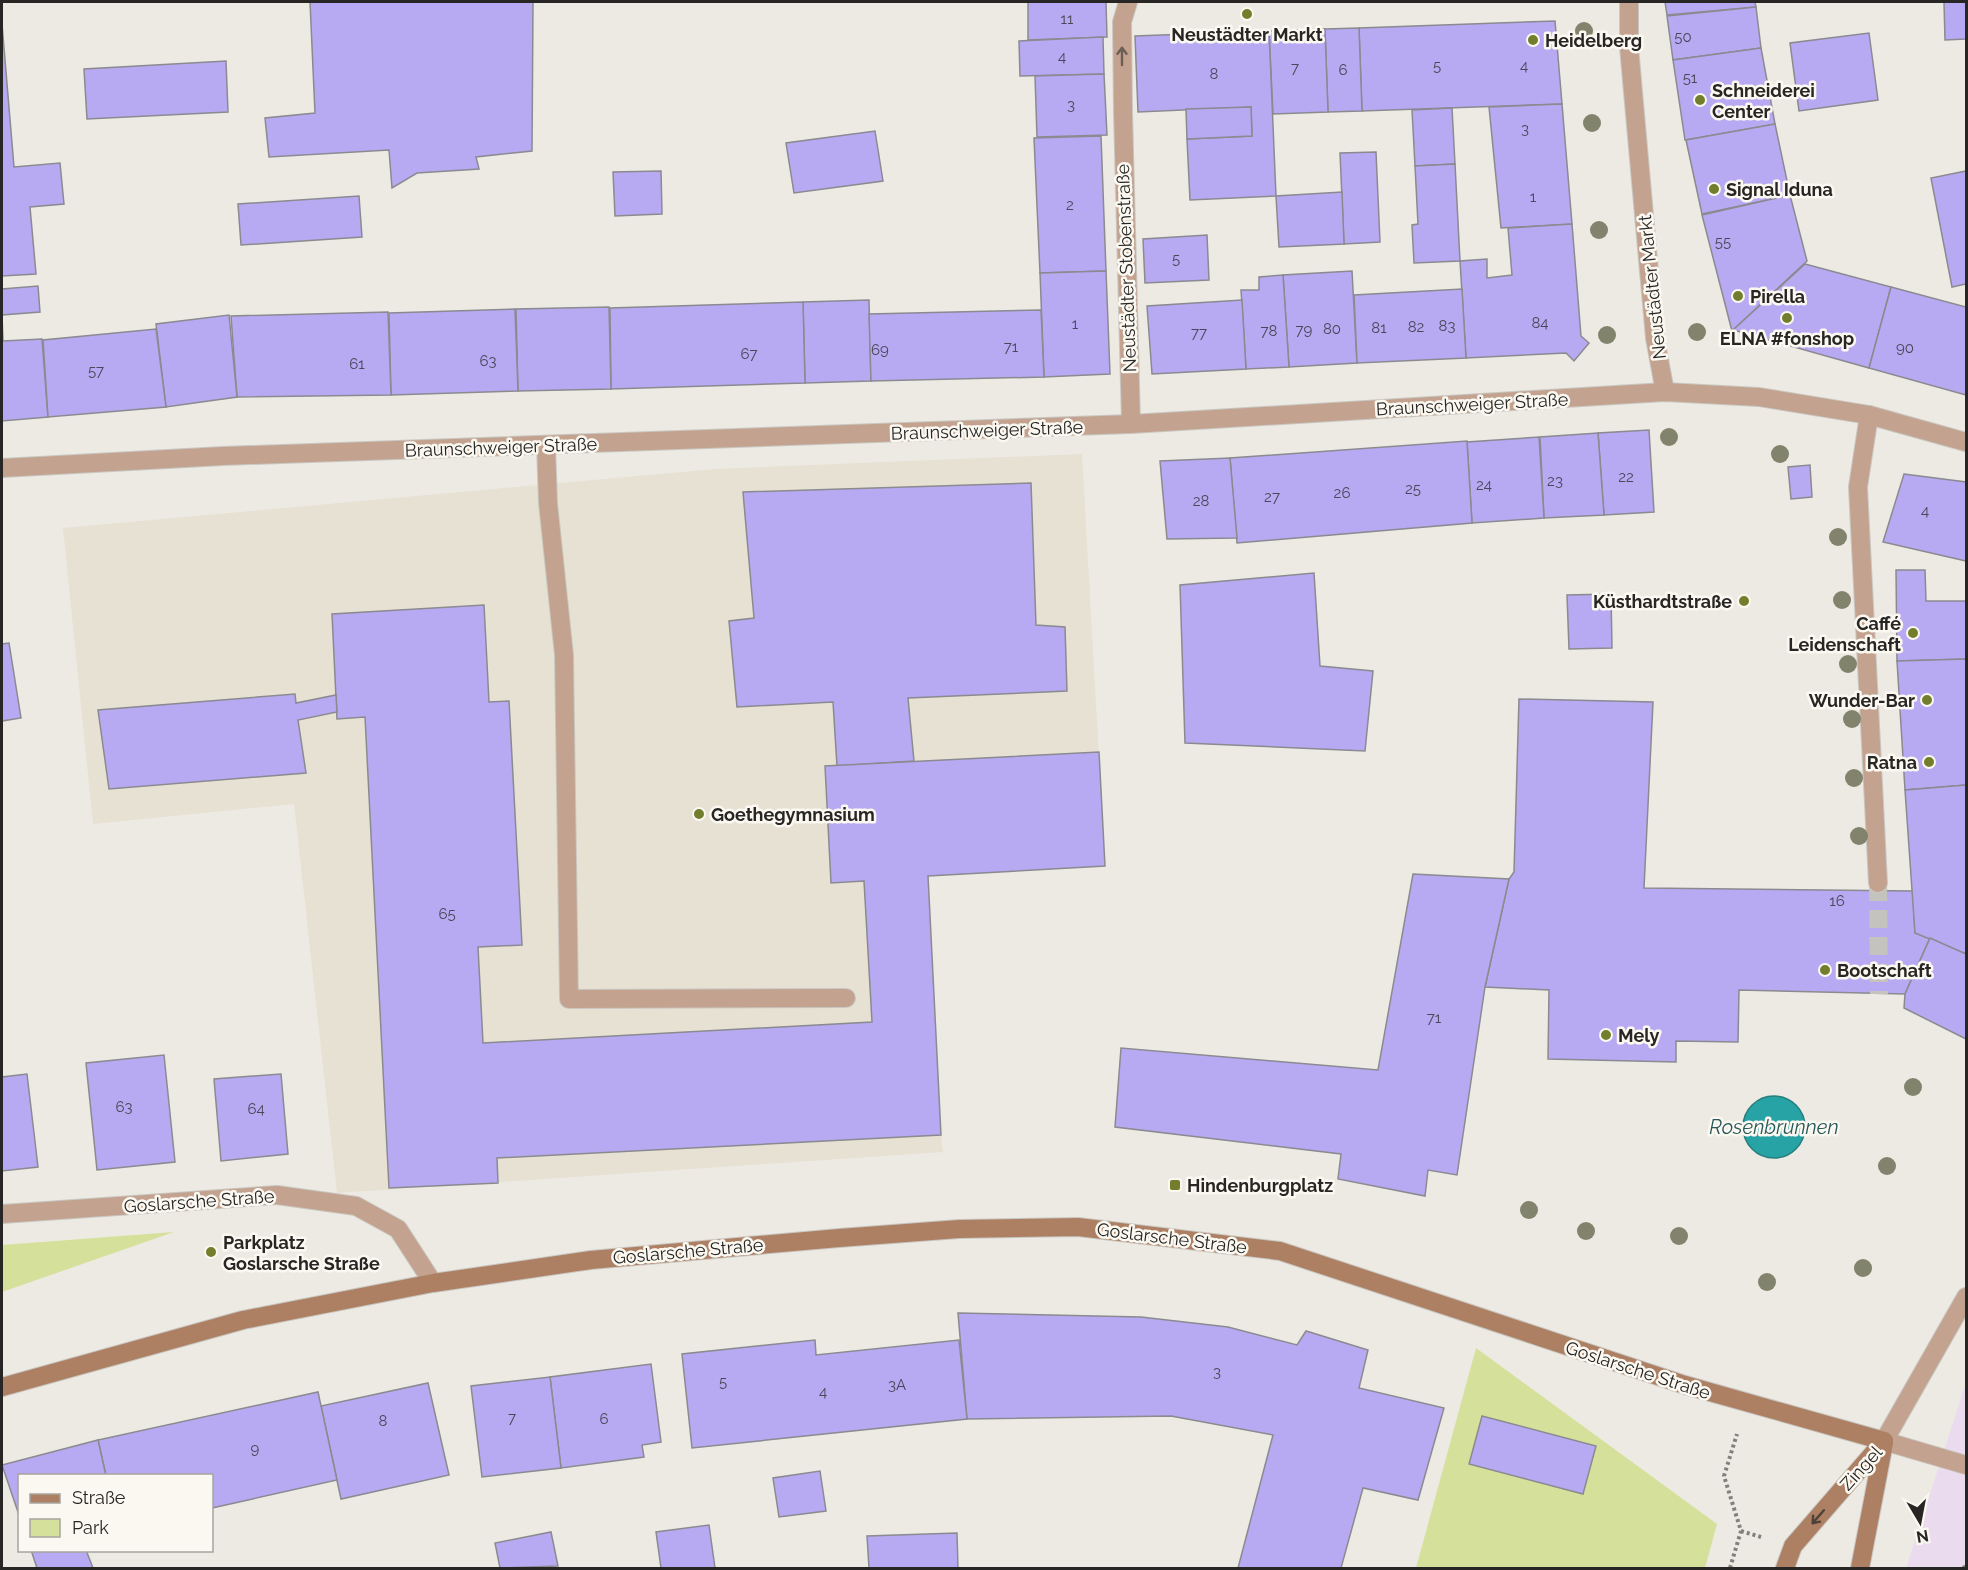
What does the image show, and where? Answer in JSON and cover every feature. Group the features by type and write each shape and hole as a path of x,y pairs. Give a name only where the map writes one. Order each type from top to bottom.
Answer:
{"main road":[{"name":"Goslarsche Straße","path":"2,1387 243,1320 433,1283 591,1260 839,1238 959,1229 1078,1227 1280,1251 1747,1404 1884,1441"},
{"name":"Zingel","path":"1785,1569 1792,1546 1884,1441"},
{"name":"Zingel","path":"1860,1569 1884,1441"}],"street":[{"name":"Neustädter Stobenstraße","path":"1128,2 1122,22 1131,424"},
{"name":"Neustädter Markt","path":"1629,2 1629,48 1655,338 1665,392"},
{"name":"Braunschweiger Straße","path":"2,468 223,456 1131,424 1665,392 1759,397 1869,415 1966,442"},
{"path":"1869,415 1858,487 1878,882"},
{"path":"546,445 548,503 564,655 569,999 846,998"},
{"name":"Goslarsche Straße","path":"2,1214 277,1195 356,1206 398,1229 433,1283"},
{"path":"1966,1297 1884,1441 1966,1465"}],"path":[{"path":"1730,1569 1741,1532 1724,1476 1747,1404"}],"shaded area":[{"name":"Goethegymnasium","path":"1082,454 1105,866 909,868 943,1152 337,1193 294,804 93,824 63,528 715,469"},
{"path":"1966,1383 1966,1568 1906,1568"}],"green space":[{"path":"174,1232 2,1292 2,1245"},
{"path":"1476,1348 1717,1524 1705,1568 1416,1568"}],"water":[{"name":"Rosenbrunnen","path":"1774,1096 1796,1105 1805,1127 1796,1149 1774,1158 1752,1149 1743,1127 1752,1105"}],"building":[{"path":"310,2 533,2 532,151 476,157 479,169 417,173 392,188 389,150 269,157 265,118 315,113"},
{"path":"1028,2 1106,2 1107,37 1028,40"},
{"path":"1665,2 1755,2 1756,7 1667,15"},
{"path":"1944,2 1966,2 1966,39 1945,40"},
{"path":"1756,7 1761,48 1673,60 1667,16"},
{"path":"1555,21 1562,104 1362,111 1359,28"},
{"path":"2,24 14,167 60,163 64,204 30,207 36,274 2,276"},
{"path":"1359,28 1362,111 1328,112 1325,29"},
{"path":"1325,29 1328,112 1273,114 1269,31"},
{"path":"1269,31 1276,196 1190,200 1187,139 1252,136 1251,107 1138,112 1135,36"},
{"path":"1869,33 1878,100 1799,111 1790,43"},
{"path":"1103,37 1104,74 1020,76 1019,41"},
{"path":"1761,48 1775,124 1685,140 1673,60"},
{"path":"226,61 228,112 87,119 84,69"},
{"path":"1104,74 1107,135 1037,137 1035,76"},
{"path":"1562,104 1572,224 1501,228 1489,107"},
{"path":"1251,107 1252,136 1187,139 1186,109"},
{"path":"1452,108 1455,164 1415,166 1412,110"},
{"path":"1775,124 1790,195 1702,214 1686,140"},
{"path":"875,131 883,181 794,193 786,143"},
{"path":"1101,136 1106,271 1040,273 1034,138"},
{"path":"1376,152 1380,242 1344,244 1340,153"},
{"path":"1455,164 1460,261 1414,263 1412,225 1418,224 1415,166"},
{"path":"661,171 662,214 615,216 613,172"},
{"path":"1966,171 1966,284 1952,287 1931,178"},
{"path":"1342,192 1344,244 1279,247 1276,196"},
{"path":"1790,195 1807,261 1732,331 1702,215"},
{"path":"359,196 362,237 241,245 238,204"},
{"path":"1572,224 1581,336 1589,343 1574,361 1566,353 1466,358 1460,261 1487,259 1487,278 1512,275 1508,228"},
{"path":"1207,235 1209,280 1145,283 1143,239"},
{"path":"1805,264 1891,287 1869,368 1733,330"},
{"path":"1106,271 1110,374 1044,377 1040,273"},
{"path":"1352,271 1357,363 1289,367 1283,275"},
{"path":"1283,275 1289,367 1246,369 1241,290 1259,290 1259,277"},
{"path":"38,286 40,312 2,315 2,289"},
{"path":"1891,287 1966,307 1966,395 1869,368"},
{"path":"1462,289 1466,358 1357,363 1354,295"},
{"path":"869,300 871,381 805,383 803,302"},
{"path":"1242,300 1246,369 1152,374 1147,306"},
{"path":"803,302 805,383 611,389 610,308"},
{"path":"609,307 611,389 518,391 516,309"},
{"path":"515,309 518,391 391,395 389,313"},
{"path":"1041,310 1044,377 871,381 869,314"},
{"path":"388,312 391,395 237,397 231,316"},
{"path":"2,315 3,341 42,339 48,417 2,421"},
{"path":"229,315 237,397 166,407 156,324"},
{"path":"156,329 166,407 48,417 43,340"},
{"path":"1649,430 1654,512 1604,515 1598,433"},
{"path":"1598,433 1604,515 1544,518 1540,437"},
{"path":"1539,437 1544,518 1472,523 1467,442"},
{"path":"1467,441 1472,523 1237,543 1230,458"},
{"path":"1230,458 1237,538 1167,539 1160,461"},
{"path":"1810,465 1812,497 1791,499 1788,467"},
{"path":"1904,474 1966,482 1966,561 1883,542"},
{"path":"1031,483 1036,625 1065,627 1067,691 908,698 914,761 837,766 833,702 737,707 729,621 754,618 743,492"},
{"path":"1896,570 1925,570 1926,601 1966,601 1966,659 1897,661"},
{"path":"1314,573 1320,666 1373,671 1365,751 1185,743 1180,585"},
{"path":"1611,594 1612,648 1569,649 1567,595"},
{"path":"484,605 489,702 509,701 522,945 478,947 483,1043 872,1022 864,881 831,883 825,766 1099,752 1105,866 928,876 941,1135 497,1158 498,1183 389,1188 365,717 337,719 332,614"},
{"path":"9,643 21,718 2,721 2,644"},
{"path":"1966,659 1966,785 1905,790 1897,661"},
{"path":"295,694 296,703 336,695 337,712 298,720 306,773 109,789 98,710"},
{"path":"1519,699 1653,702 1644,888 1913,891 1915,933 1930,938 1905,994 1739,990 1738,1042 1676,1041 1676,1062 1548,1059 1549,990 1485,987 1509,879 1514,872"},
{"path":"1966,785 1966,954 1915,933 1905,790"},
{"path":"1413,874 1509,879 1485,987 1457,1175 1428,1170 1425,1196 1338,1179 1341,1154 1115,1127 1121,1048 1378,1070"},
{"path":"1930,938 1966,954 1966,1039 1904,1008 1905,994"},
{"path":"164,1055 175,1162 97,1170 86,1063"},
{"path":"27,1074 38,1167 2,1171 2,1077"},
{"path":"281,1074 288,1154 221,1161 214,1079"},
{"path":"958,1313 1141,1317 1228,1327 1297,1345 1306,1331 1368,1350 1359,1388 1444,1408 1418,1500 1363,1488 1341,1568 1238,1568 1273,1435 1171,1416 967,1419"},
{"path":"815,1340 816,1355 959,1340 967,1419 692,1448 682,1354"},
{"path":"651,1364 661,1442 642,1445 644,1457 561,1468 550,1377"},
{"path":"550,1377 561,1468 482,1477 471,1386"},
{"path":"428,1383 449,1475 341,1499 321,1406"},
{"path":"318,1392 337,1480 213,1508 213,1474 106,1474 98,1440"},
{"path":"1482,1416 1596,1446 1583,1494 1469,1464"},
{"path":"98,1440 106,1474 18,1474 18,1512 2,1465"},
{"path":"820,1471 826,1511 779,1517 773,1478"},
{"path":"709,1525 715,1568 661,1568 656,1532"},
{"path":"551,1532 558,1566 500,1568 495,1543"},
{"path":"957,1533 958,1568 869,1568 867,1536"},
{"path":"32,1552 87,1552 93,1568 37,1568"}],"tunnel":[{"path":"1878,883 1879,994"}],"place":[{"name":"Neustädter Markt","path":"1247,14"},
{"name":"Heidelberg","path":"1533,40"},
{"name":"Schneiderei Center","path":"1700,100"},
{"name":"Signal Iduna","path":"1714,189"},
{"name":"Pirella","path":"1738,296"},
{"name":"ELNA #fonshop","path":"1787,318"},
{"name":"Küsthardtstraße","path":"1744,601"},
{"name":"Caffé Leidenschaft","path":"1913,633"},
{"name":"Wunder-Bar","path":"1927,700"},
{"name":"Ratna","path":"1929,762"},
{"name":"Goethegymnasium","path":"699,814"},
{"name":"Bootschaft","path":"1825,970"},
{"name":"Mely","path":"1606,1035"},
{"name":"Hindenburgplatz","path":"1175,1185"},
{"name":"Parkplatz Goslarsche Straße","path":"211,1252"}]}
